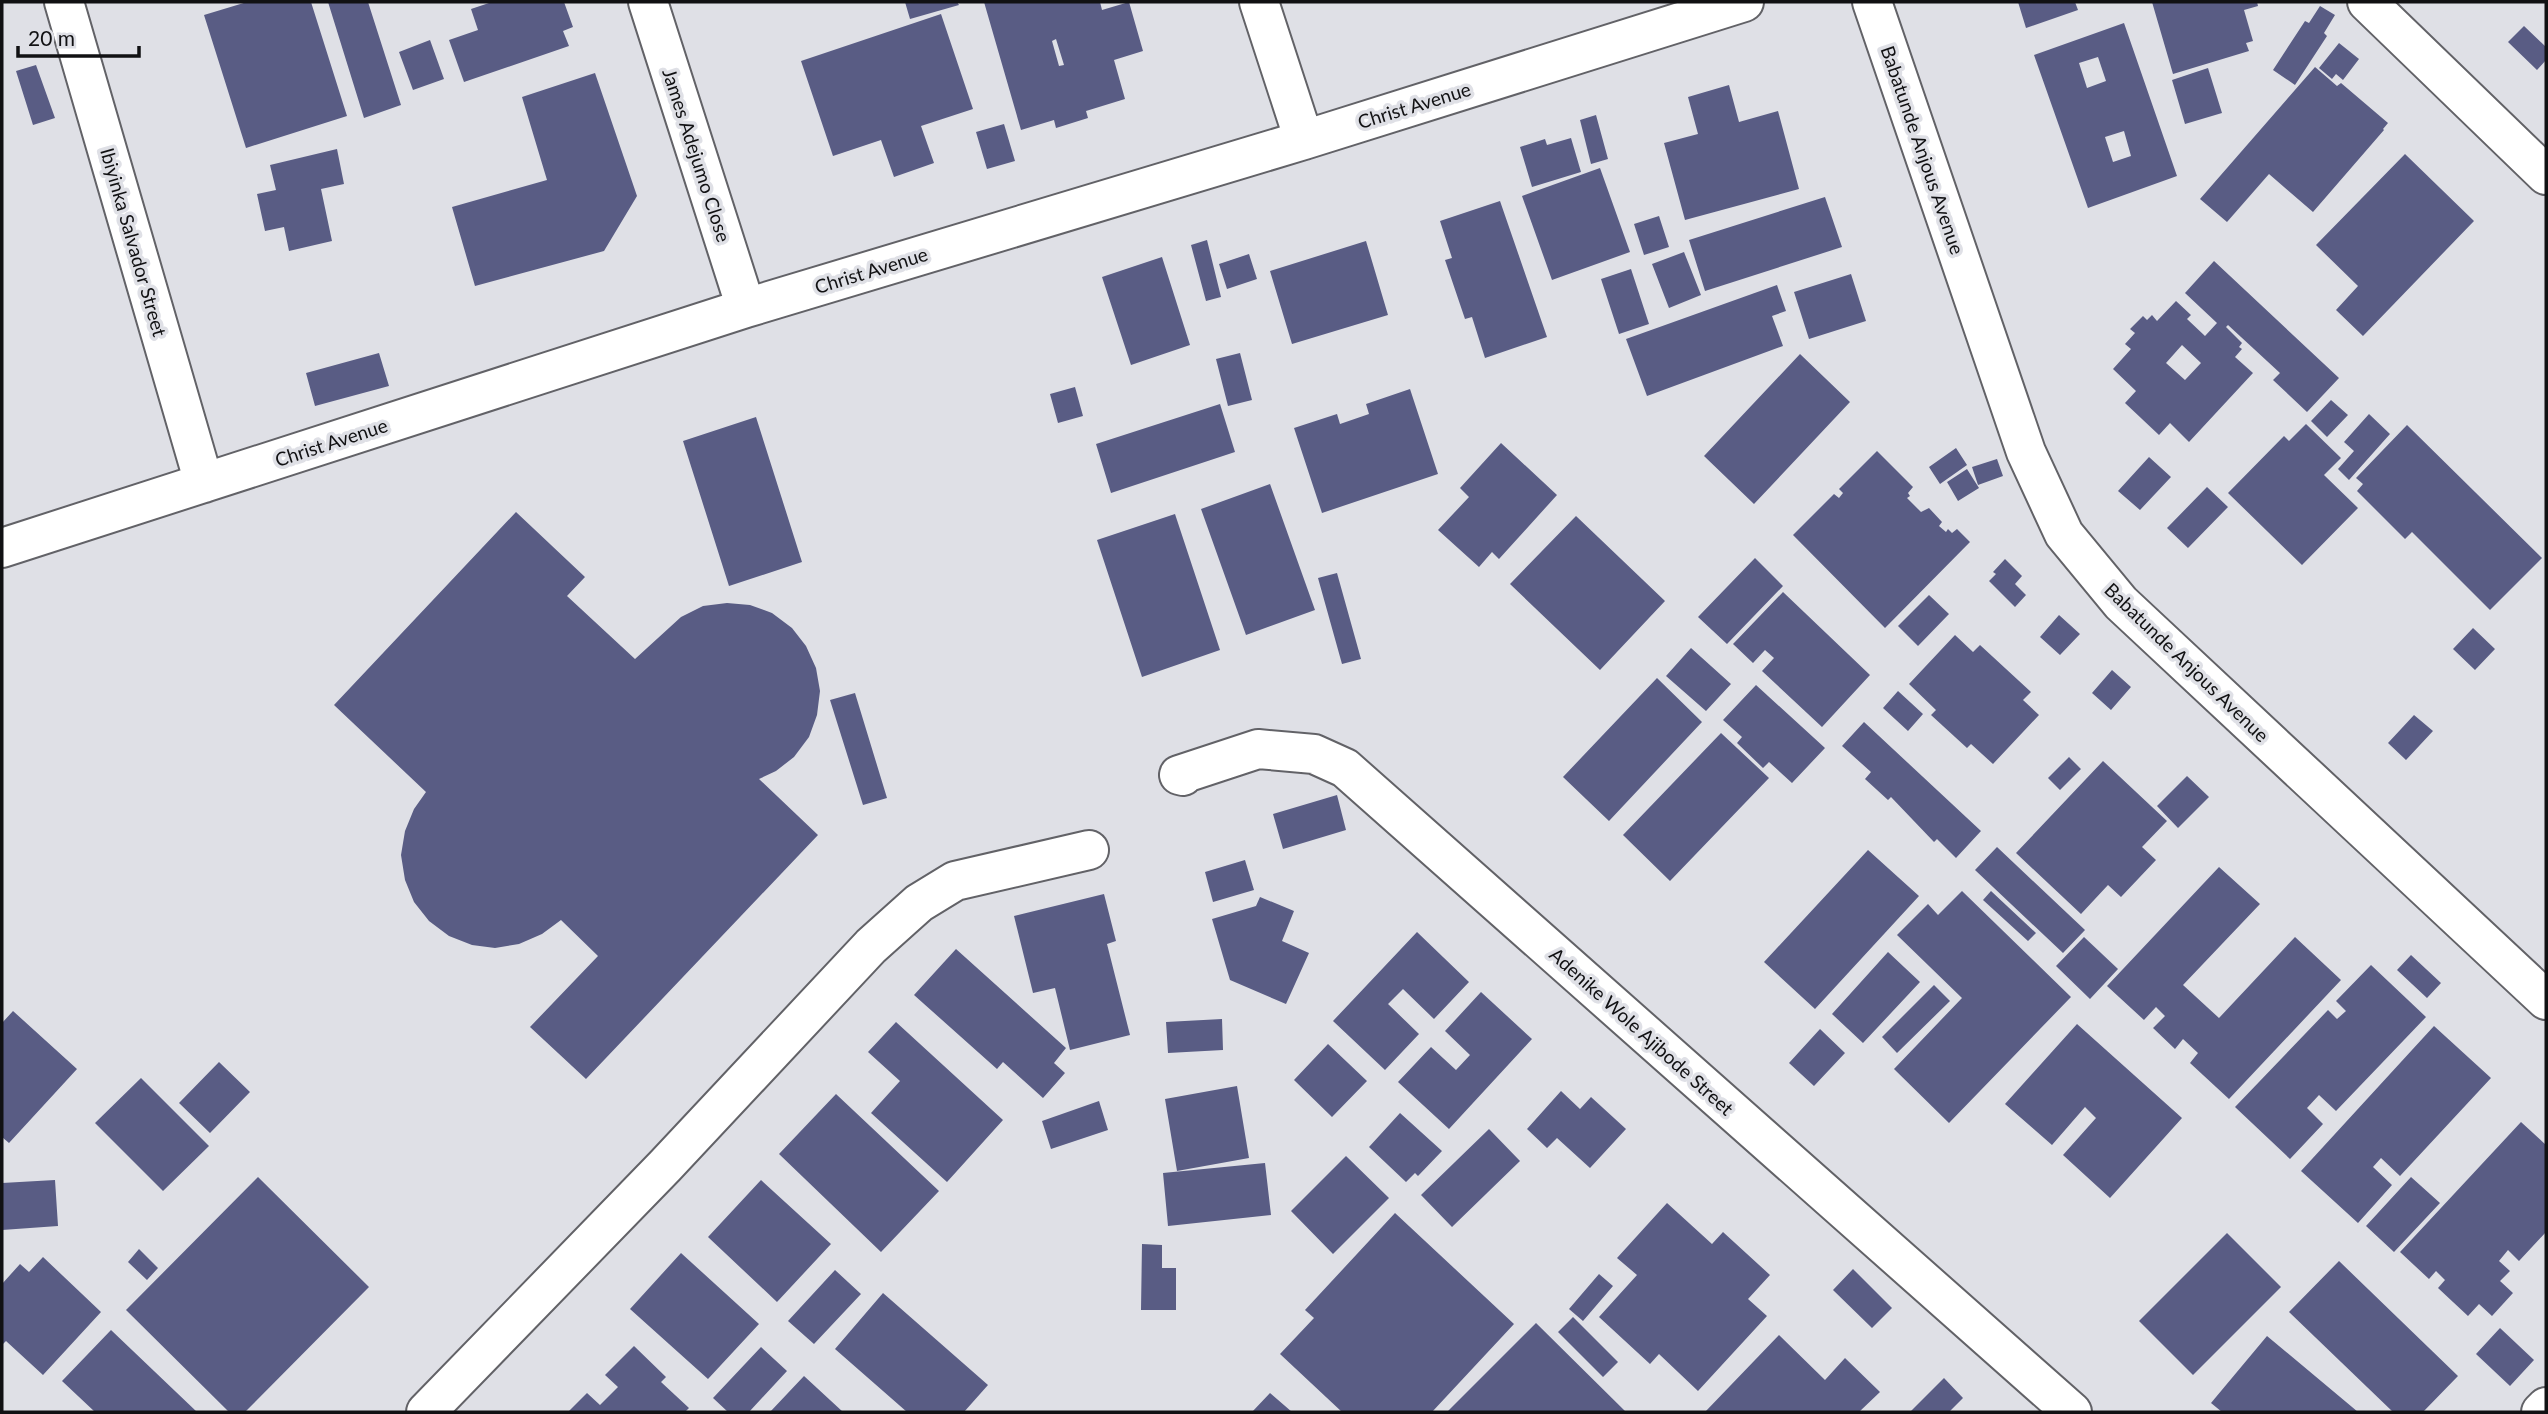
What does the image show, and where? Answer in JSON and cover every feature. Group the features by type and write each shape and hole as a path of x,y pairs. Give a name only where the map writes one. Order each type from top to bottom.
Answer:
{"street":[{"name":"Ibiyinka Salvador Street","path":"64,2 204,483"},
{"name":"James Adejumo Close","path":"648,2 746,308"},
{"path":"1259,2 1304,140"},
{"name":"Christ Avenue","path":"2,548 746,308 1304,140 1744,2"},
{"name":"Babatunde Anjous Avenue","path":"1872,2 2026,452 2064,534 2121,603 2546,1000"},
{"path":"2367,2 2546,175"},
{"name":"Adenike Wole Ajibode Street","path":"1183,776 1179,775 1258,749 1314,754 1345,768 2072,1412"},
{"path":"426,1412 666,1167 871,946 919,903 955,881 1089,850"},
{"path":"2541,1412 2546,1407"}],"building":[{"path":"247,2 311,2 347,116 246,148 204,15"},
{"path":"328,2 368,2 401,105 364,118"},
{"path":"492,2 564,2 573,27 563,31 569,46 464,82 449,40 478,30 471,9"},
{"path":"905,2 957,2 959,5 910,19"},
{"path":"984,2 1100,2 1102,10 1129,2 1143,51 1114,60 1125,99 1086,111 1088,118 1056,128 1054,120 1021,130","holes":["1056,39 1064,65 1059,66 1052,41"]},
{"path":"2018,2 2075,2 2078,10 2026,28"},
{"path":"2152,2 2257,2 2258,6 2244,10 2253,41 2246,43 2249,51 2173,74"},
{"path":"2320,6 2335,15 2324,33 2327,36 2295,85 2273,70 2305,21 2309,23"},
{"path":"941,14 973,109 921,126 934,163 894,177 881,140 833,156 801,61"},
{"path":"2124,23 2177,176 2088,208 2034,55","holes":["2098,57 2106,81 2087,88 2079,63","2124,131 2131,156 2113,162 2105,137"]},
{"path":"2524,26 2546,47 2546,60 2537,70 2508,42"},
{"path":"430,40 444,79 413,90 399,52"},
{"path":"2339,43 2359,59 2343,80 2336,74 2332,79 2319,68"},
{"path":"36,65 55,118 33,125 16,71"},
{"path":"2315,67 2337,86 2341,83 2388,123 2313,212 2269,174 2227,222 2200,199"},
{"path":"2208,68 2222,113 2185,124 2172,80"},
{"path":"595,73 637,196 604,251 475,286 452,207 547,180 522,97"},
{"path":"1729,85 1739,122 1778,111 1799,189 1685,220 1664,143 1698,134 1688,97"},
{"path":"1596,115 1608,159 1591,164 1580,120"},
{"path":"1004,124 1015,161 987,169 976,132"},
{"path":"1571,138 1581,172 1532,187 1520,147 1545,139 1547,145"},
{"path":"337,149 344,184 321,189 332,241 289,251 284,227 265,231 257,194 276,190 270,165"},
{"path":"2405,154 2474,221 2363,336 2336,310 2358,286 2316,245"},
{"path":"1600,168 1630,252 1552,280 1522,196"},
{"path":"1825,197 1842,247 1705,291 1689,240"},
{"path":"1500,201 1547,337 1485,358 1472,317 1465,319 1445,260 1452,258 1440,221"},
{"path":"1659,216 1669,247 1644,255 1634,224"},
{"path":"1207,240 1221,297 1206,301 1191,245"},
{"path":"1366,241 1388,315 1292,344 1270,271"},
{"path":"1684,252 1701,295 1669,308 1652,264"},
{"path":"1249,254 1257,279 1227,289 1219,264"},
{"path":"1162,257 1190,345 1131,365 1102,277"},
{"path":"2214,261 2339,378 2307,412 2273,380 2280,373 2228,325 2226,327 2242,343 2239,347 2242,349 2235,357 2253,373 2189,442 2170,423 2159,435 2125,403 2136,391 2113,369 2131,349 2125,344 2135,333 2130,329 2143,316 2147,320 2152,315 2157,321 2176,301 2191,315 2187,319 2205,336 2217,323 2185,293","holes":["2182,345 2201,363 2185,380 2166,363"]},
{"path":"1631,269 1649,324 1619,334 1601,279"},
{"path":"1851,274 1866,321 1809,339 1794,292"},
{"path":"1777,285 1786,311 1772,316 1783,346 1647,396 1626,339"},
{"path":"379,353 389,386 315,406 306,373"},
{"path":"1240,353 1252,400 1228,406 1216,359"},
{"path":"1800,354 1850,402 1754,504 1704,456"},
{"path":"1075,387 1083,416 1058,423 1050,394"},
{"path":"1410,389 1438,474 1322,513 1294,428 1337,414 1340,424 1369,414 1366,404"},
{"path":"2331,400 2348,415 2327,437 2311,421"},
{"path":"1220,404 1235,452 1111,493 1096,444"},
{"path":"2369,414 2390,434 2349,480 2338,469 2354,451 2344,442"},
{"path":"756,417 802,562 729,586 683,441"},
{"path":"2306,424 2341,458 2324,475 2358,508 2302,565 2228,493 2284,436 2289,441"},
{"path":"2407,425 2542,558 2490,610 2412,532 2405,539 2357,491 2363,484 2356,478"},
{"path":"1501,443 1557,495 1499,559 1492,552 1479,567 1438,530 1469,497 1460,488"},
{"path":"1956,448 1967,465 1940,484 1929,467"},
{"path":"1877,451 1913,487 1907,498 1921,512 1929,508 1942,522 1939,526 1946,532 1948,529 1952,533 1957,529 1970,542 1885,628 1793,535 1834,494 1839,498 1843,493 1839,489"},
{"path":"2149,457 2171,477 2140,510 2118,491"},
{"path":"1997,459 2003,476 1978,485 1972,467"},
{"path":"1967,469 1979,488 1958,501 1947,482"},
{"path":"1270,484 1315,610 1246,635 1201,509"},
{"path":"2207,487 2228,507 2188,548 2167,528"},
{"path":"516,512 585,577 567,596 635,659 681,617 703,606 727,603 750,605 772,613 792,628 806,646 816,668 820,691 817,715 809,737 794,757 776,771 759,779 818,835 586,1079 530,1027 598,956 561,920 542,934 519,944 495,948 472,945 449,936 429,921 414,902 405,880 401,855 405,831 414,809 426,792 334,705"},
{"path":"1175,514 1220,650 1142,677 1097,540"},
{"path":"1576,516 1665,601 1600,670 1510,584"},
{"path":"1755,558 1783,586 1727,644 1698,617"},
{"path":"2005,559 2022,576 2015,584 2026,595 2015,607 1989,581"},
{"path":"1337,573 1361,659 1342,664 1318,578"},
{"path":"1783,592 1870,675 1822,727 1762,671 1774,658 1765,650 1753,663 1733,644"},
{"path":"1929,595 1949,614 1918,646 1898,626"},
{"path":"2059,615 2080,634 2060,655 2040,637"},
{"path":"2473,628 2495,649 2475,670 2453,649"},
{"path":"1955,635 1973,652 1980,645 2031,692 2023,700 2039,715 1993,764 1971,744 1967,748 1931,715 1936,710 1909,684"},
{"path":"1691,648 1731,684 1706,711 1666,676"},
{"path":"2112,670 2131,687 2111,710 2092,693"},
{"path":"1657,678 1702,722 1609,821 1563,777"},
{"path":"1756,685 1825,748 1792,783 1769,762 1763,768 1737,743 1742,737 1723,720"},
{"path":"1898,691 1923,714 1908,731 1883,708"},
{"path":"855,693 887,798 863,805 830,700"},
{"path":"2414,715 2433,731 2406,760 2388,743"},
{"path":"1864,722 1981,831 1956,858 1937,839 1934,842 1891,797 1888,800 1865,779 1871,772 1842,746"},
{"path":"1721,733 1769,778 1670,881 1623,835"},
{"path":"2069,757 2081,769 2060,790 2048,778"},
{"path":"2103,761 2167,821 2142,847 2156,860 2121,897 2108,885 2081,914 2016,853"},
{"path":"2187,776 2209,797 2178,828 2157,806"},
{"path":"1337,795 1346,830 1283,849 1273,814"},
{"path":"1997,847 2085,930 2063,953 1975,870"},
{"path":"1868,850 1919,896 1815,1009 1764,962"},
{"path":"1245,860 1254,890 1213,902 1205,872"},
{"path":"2219,867 2260,904 2183,985 2219,1018 2295,937 2341,980 2229,1099 2190,1063 2198,1053 2183,1039 2175,1049 2153,1028 2165,1016 2156,1007 2144,1020 2107,986"},
{"path":"1962,891 2071,997 1949,1123 1894,1069 1962,998 1897,935 1928,904 1938,915"},
{"path":"1991,891 2036,933 2028,941 1983,900"},
{"path":"1104,894 1116,941 1107,944 1130,1035 1070,1050 1055,988 1033,993 1014,916"},
{"path":"1260,897 1294,911 1282,941 1309,953 1286,1004 1230,980 1212,919 1256,906"},
{"path":"1417,932 1469,982 1434,1019 1403,989 1388,1004 1419,1034 1385,1070 1333,1021"},
{"path":"2084,937 2118,969 2090,999 2056,966"},
{"path":"956,949 1066,1048 1054,1063 1065,1073 1043,1098 1003,1062 997,1069 914,995"},
{"path":"1888,952 1920,982 1863,1043 1832,1014"},
{"path":"2411,955 2441,983 2427,998 2397,970"},
{"path":"2371,965 2426,1017 2336,1111 2319,1095 2307,1108 2323,1124 2290,1159 2235,1107 2328,1010 2337,1019 2346,1011 2336,1001"},
{"path":"1934,985 1950,1001 1897,1053 1882,1037"},
{"path":"1481,992 1532,1039 1449,1129 1398,1082 1431,1047 1456,1070 1470,1055 1445,1031"},
{"path":"13,1011 77,1069 9,1143 2,1137 2,1023"},
{"path":"1222,1019 1223,1050 1168,1053 1166,1022"},
{"path":"896,1022 1003,1120 947,1182 871,1113 900,1081 868,1052"},
{"path":"2077,1024 2182,1118 2110,1198 2063,1155 2096,1118 2085,1107 2052,1145 2005,1104"},
{"path":"2434,1026 2491,1078 2400,1176 2381,1158 2373,1167 2392,1185 2358,1223 2301,1171"},
{"path":"1820,1029 1845,1053 1814,1086 1789,1063"},
{"path":"1328,1044 1367,1081 1332,1117 1294,1080"},
{"path":"219,1062 250,1092 210,1133 179,1103"},
{"path":"141,1078 209,1146 163,1191 95,1123"},
{"path":"1237,1086 1249,1158 1177,1171 1165,1099"},
{"path":"1561,1091 1580,1109 1591,1097 1626,1129 1590,1168 1557,1138 1547,1148 1527,1129"},
{"path":"836,1094 939,1191 881,1252 779,1154"},
{"path":"1099,1101 1108,1130 1051,1149 1042,1121"},
{"path":"1400,1113 1442,1151 1418,1176 1415,1173 1406,1182 1369,1147"},
{"path":"2521,1122 2546,1145 2546,1232 2519,1261 2508,1250 2499,1261 2510,1271 2500,1281 2513,1293 2492,1316 2479,1304 2468,1316 2438,1288 2445,1280 2436,1271 2429,1279 2400,1252"},
{"path":"1489,1129 1520,1161 1452,1227 1421,1195"},
{"path":"1346,1156 1389,1198 1333,1254 1291,1211"},
{"path":"1265,1163 1271,1215 1168,1226 1163,1173"},
{"path":"258,1177 369,1287 245,1412 229,1412 126,1310"},
{"path":"2411,1177 2440,1203 2394,1252 2366,1226"},
{"path":"55,1180 58,1226 2,1230 2,1183"},
{"path":"761,1180 831,1244 777,1302 708,1237"},
{"path":"1667,1203 1712,1244 1723,1232 1770,1275 1748,1299 1767,1316 1698,1391 1659,1354 1650,1364 1599,1317 1637,1275 1617,1258"},
{"path":"1395,1213 1514,1324 1432,1412 1342,1412 1280,1354 1314,1318 1305,1310"},
{"path":"2227,1233 2281,1287 2193,1375 2139,1321"},
{"path":"1142,1244 1162,1245 1162,1268 1176,1268 1176,1310 1141,1310"},
{"path":"139,1249 158,1268 147,1280 128,1262"},
{"path":"681,1253 759,1324 708,1379 630,1309"},
{"path":"43,1257 101,1312 43,1375 6,1341 2,1345 2,1284 20,1264 29,1272"},
{"path":"2339,1261 2458,1376 2423,1412 2393,1412 2289,1312"},
{"path":"1853,1269 1892,1308 1872,1328 1833,1290"},
{"path":"835,1270 861,1294 814,1344 788,1321"},
{"path":"1599,1274 1613,1286 1583,1321 1569,1309"},
{"path":"883,1293 988,1385 964,1412 907,1412 835,1349"},
{"path":"1573,1317 1618,1362 1603,1377 1558,1332"},
{"path":"1536,1323 1626,1412 1447,1412"},
{"path":"2500,1328 2534,1360 2510,1386 2476,1354"},
{"path":"111,1330 197,1412 95,1412 62,1381"},
{"path":"1779,1335 1825,1380 1845,1358 1880,1392 1859,1412 1705,1412"},
{"path":"2267,1336 2358,1412 2222,1412 2211,1403"},
{"path":"634,1346 666,1377 661,1382 689,1408 685,1412 568,1412 587,1393 600,1405 618,1387 605,1375"},
{"path":"761,1347 787,1371 749,1412 728,1412 713,1398"},
{"path":"804,1376 843,1412 770,1412"},
{"path":"1944,1378 1963,1398 1949,1412 1910,1412"},
{"path":"1270,1393 1292,1412 1252,1412"}]}
